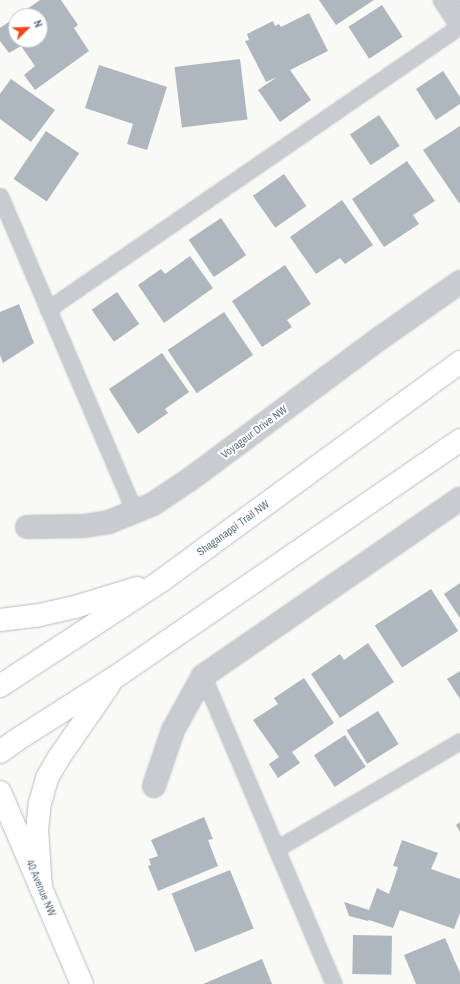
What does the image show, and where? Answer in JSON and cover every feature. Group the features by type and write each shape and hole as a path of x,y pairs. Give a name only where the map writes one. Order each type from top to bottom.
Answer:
{"main road":[{"name":"Shaganappi Trail NW","path":"0,686 161,581 460,362"},
{"path":"0,752 28,732 114,678 460,440"},
{"path":"0,620 35,616 75,607 161,581"},
{"path":"41,888 37,830 40,803 47,778 58,759 114,678"},
{"name":"40 Avenue NW","path":"0,792 82,984"}],"street":[{"path":"445,0 460,22"},
{"name":"Voyageur Drive NW","path":"27,527 84,526 109,522 153,504 189,480 379,339 460,282"},
{"path":"154,786 173,730 203,676 460,499"}],"lane":[{"path":"48,309 460,26"},
{"path":"0,196 135,512"},
{"path":"203,676 334,984"},
{"path":"276,849 460,741"}],"building":[{"path":"40,0 61,0 78,25 74,28 89,51 35,90 24,75 35,66 22,48 48,48 48,8 28,8"},
{"path":"319,0 374,0 336,25"},
{"path":"382,5 403,37 369,59 348,27"},
{"path":"309,13 328,51 290,70 311,100 280,122 258,90 277,77 266,82 245,41 249,40 247,34 273,21 275,26 279,24 281,27"},
{"path":"8,22 8,48 18,48 9,53 0,41 0,28"},
{"path":"240,59 247,120 182,128 174,67"},
{"path":"99,65 167,87 147,150 127,144 133,124 85,108"},
{"path":"443,71 460,97 460,104 436,120 416,89"},
{"path":"11,79 55,110 31,142 0,119 0,94"},
{"path":"379,115 400,146 371,165 350,135"},
{"path":"460,126 460,202 459,203 423,150"},
{"path":"46,131 79,153 47,201 14,179"},
{"path":"407,161 435,201 413,215 419,224 384,247 352,199"},
{"path":"284,174 306,206 275,228 253,196"},
{"path":"342,200 373,245 345,264 340,258 316,274 290,237"},
{"path":"221,218 246,255 214,277 189,240"},
{"path":"190,256 213,288 164,323 138,285 161,269 165,274"},
{"path":"285,265 311,304 287,320 292,327 262,347 232,301"},
{"path":"117,292 139,324 114,342 92,310"},
{"path":"19,304 34,343 3,363 0,355 0,312"},
{"path":"224,312 253,355 197,393 168,350"},
{"path":"162,353 189,392 165,409 168,413 138,434 109,389"},
{"path":"460,583 460,618 444,594"},
{"path":"431,589 458,631 402,667 375,625"},
{"path":"368,643 394,682 340,718 311,674 340,654 344,660"},
{"path":"460,671 460,699 447,679"},
{"path":"304,678 334,723 292,752 300,763 278,778 269,764 279,757 253,720 278,704 274,698"},
{"path":"378,711 399,744 367,764 347,731"},
{"path":"345,735 366,767 335,787 314,755"},
{"path":"204,817 213,839 208,840 218,866 158,891 148,866 151,865 149,859 158,856 151,840"},
{"path":"460,822 460,832 456,825"},
{"path":"402,840 438,853 431,869 460,879 460,913 454,929 400,910 393,928 369,920 349,916 344,902 369,910 377,888 389,894 398,867 393,866"},
{"path":"230,870 254,928 195,952 172,894"},
{"path":"353,935 392,936 391,975 352,974"},
{"path":"445,938 460,973 460,984 416,984 404,955"},
{"path":"262,959 272,984 203,984"}]}
